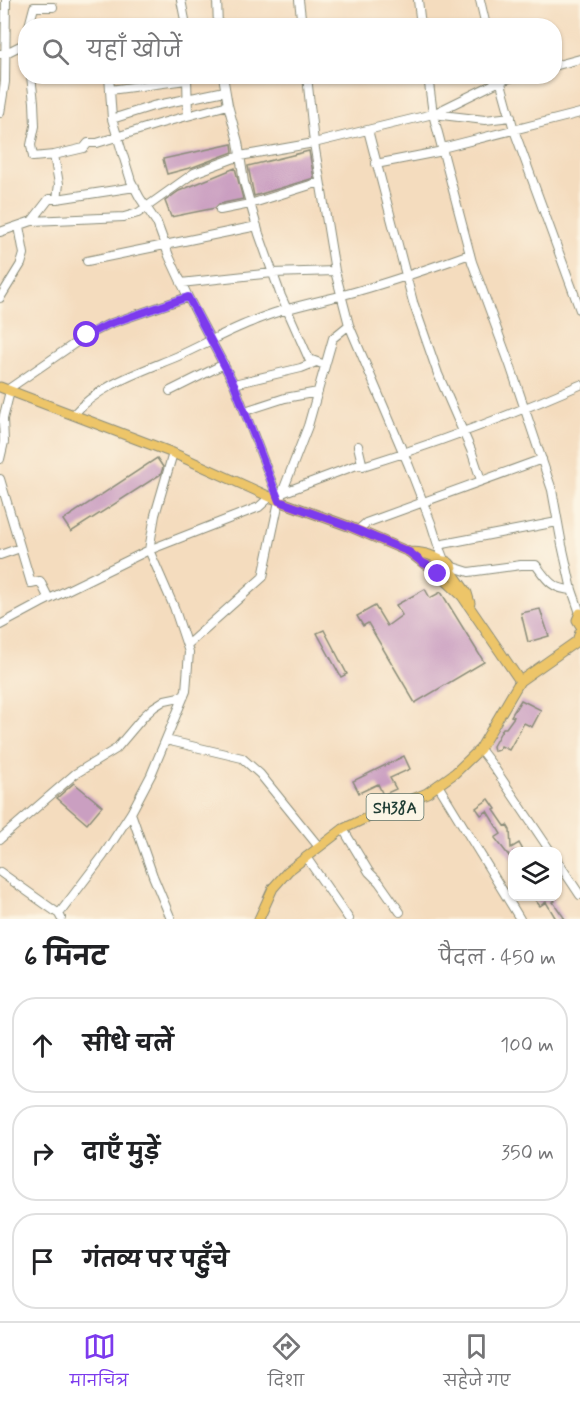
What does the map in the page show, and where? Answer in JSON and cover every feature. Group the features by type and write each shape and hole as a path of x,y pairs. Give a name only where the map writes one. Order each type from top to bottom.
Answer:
{"main road":[{"path":"6,389 173,453 358,530 409,552 423,563 441,567 448,576 452,569"},
{"path":"441,567 450,562 467,593 473,613"},
{"path":"441,567 520,681 579,638"},
{"path":"580,613 577,620 580,626"},
{"name":"SH38A","path":"259,919 273,888 288,871 306,857 344,829 427,793 455,773 480,749 520,681"}],"street":[{"path":"0,113 5,82 3,54 6,0"},
{"path":"181,0 185,18"},
{"path":"217,0 218,18"},
{"path":"299,0 301,18"},
{"path":"418,0 420,18"},
{"path":"480,0 484,18"},
{"path":"31,18 34,7 53,7"},
{"path":"3,54 18,47"},
{"path":"562,64 580,59"},
{"path":"32,84 35,126 31,145 33,157 84,148 88,143 118,138 188,115 228,105"},
{"path":"110,84 112,118 131,181 157,223 181,283 234,384 277,497"},
{"path":"110,90 148,84"},
{"path":"187,84 188,115"},
{"path":"224,84 238,142 244,182 273,273 309,359 325,365"},
{"path":"308,84 314,143 335,271 349,325 423,501 438,545 441,567"},
{"path":"429,84 434,114 470,254 552,490 572,590 580,613"},
{"path":"0,232 32,221 124,217 138,213 194,173 240,156 314,143 434,114 491,84"},
{"path":"501,84 514,130 580,310"},
{"path":"112,118 153,106 225,91"},
{"path":"376,164 580,113"},
{"path":"434,114 485,120 511,117"},
{"path":"368,130 412,302 438,374 482,480"},
{"path":"54,155 59,184 57,199"},
{"path":"220,210 250,204 320,182"},
{"path":"32,221 49,199 135,187"},
{"path":"0,298 21,264 24,254 19,226"},
{"path":"87,261 257,226"},
{"path":"73,415 81,406 102,391 129,376 212,341 252,321 321,299 406,277 470,254"},
{"path":"181,283 273,273 335,271"},
{"path":"0,459 4,442 3,419 6,389 87,335 109,324 188,297"},
{"path":"187,645 263,577 277,497 308,426 333,338 349,325"},
{"path":"234,384 301,368 316,362"},
{"path":"170,391 224,364"},
{"path":"363,466 525,409 580,385"},
{"path":"244,411 285,398 318,392"},
{"path":"0,625 149,550 362,463 358,446"},
{"path":"0,872 60,917 131,813 166,740 186,691 189,652 174,607 149,550 155,515 173,453"},
{"path":"358,530 366,522 542,459"},
{"path":"0,479 31,583 40,581 49,599"},
{"path":"438,545 557,522"},
{"path":"0,555 20,548"},
{"path":"452,569 469,572 536,565 552,585 560,589 572,590"},
{"path":"0,839 75,774 116,749 154,707 165,700 184,696"},
{"path":"166,740 242,758 260,774 319,848"},
{"path":"480,749 494,766 548,847"},
{"path":"438,785 520,919"},
{"path":"131,813 171,919"},
{"path":"344,829 369,872 400,912"},
{"path":"306,857 349,919"},
{"path":"562,868 580,895"}],"building":[{"path":"232,144 233,152 167,174 163,159"},
{"path":"309,151 314,178 254,196 248,166"},
{"path":"235,168 243,199 219,204 215,208 171,217 165,201 179,191"},
{"path":"157,458 163,467 161,474 71,532 63,520"},
{"path":"425,589 430,598 441,592 484,662 415,703 368,623 363,626 357,616 375,606 387,626 402,615 396,605"},
{"path":"540,609 549,636 528,642 521,613"},
{"path":"324,630 347,674 341,677 317,633"},
{"path":"521,700 541,710 532,727 524,723 509,750 501,746 499,750 494,751 493,746 503,728 506,728 514,717 511,716"},
{"path":"404,756 410,769 390,778 396,789 383,795 378,784 359,793 353,781"},
{"path":"74,783 102,806 87,824 57,798"},
{"path":"489,799 505,826 507,825 510,830 511,847 508,847 508,855 495,838 501,834 487,811 481,815 476,808"},
{"path":"536,901 555,901 553,902 565,919 556,919 546,902 540,906"}],"route":[{"path":"87,335 109,324 188,297 234,384 279,501 348,526 409,552 423,563 436,569 438,574"}]}
